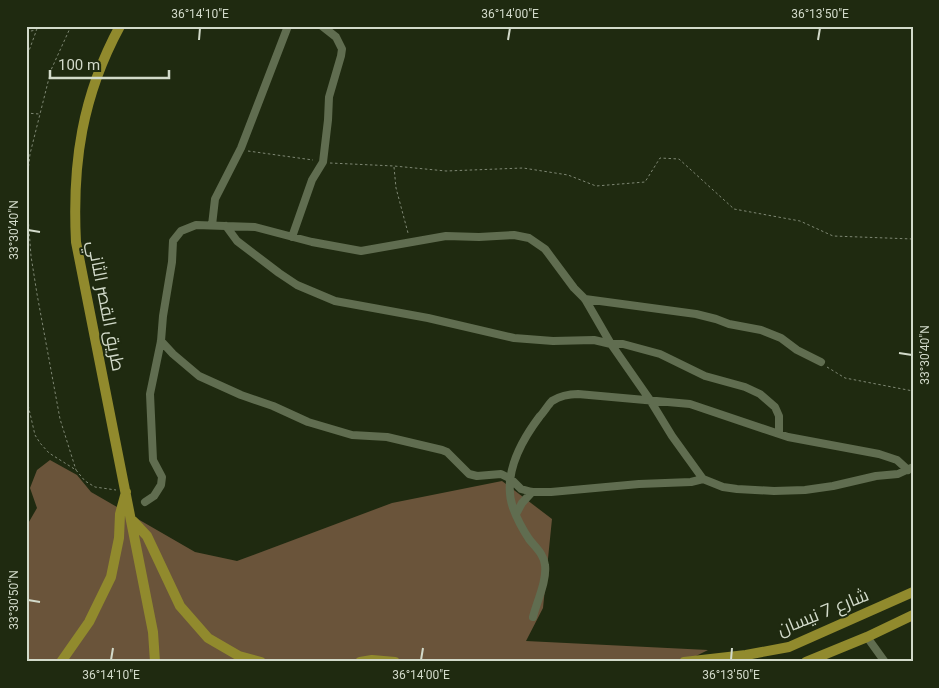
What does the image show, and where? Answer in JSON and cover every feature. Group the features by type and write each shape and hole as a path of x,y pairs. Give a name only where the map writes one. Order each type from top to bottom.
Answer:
{"main road":[{"name":"طريق القصر الثاني","path":"120,26 106,51 92,90 80,140 74,206 76,242 154,632 156,662"},
{"path":"62,662 88,622 111,577 119,538 120,514 127,491"},
{"path":"132,520 147,536 180,606 208,638 239,656 261,662"},
{"name":"شارع 7 نيسان","path":"684,662 746,655 789,647 913,592"},
{"path":"806,662 867,637 913,615"},
{"path":"360,662 372,660 395,662"}],"street":[{"path":"212,225 215,199 241,148 288,26"},
{"path":"292,237 312,180 323,162 329,96 340,63 342,49 336,37 322,26"},
{"path":"145,502 154,496 161,485 162,478 153,460 150,414 152,378 161,341 172,262 173,241 176,236 187,228 212,225 255,227 353,251 369,250 446,236 514,235 529,238 544,249 574,288 585,299 611,344 703,479 724,487 737,489 805,490 876,476 898,474 911,468"},
{"path":"226,226 237,241 279,273 297,284 335,301 428,318 514,338 552,341 588,340 623,344 654,351 705,376 760,394 775,407 779,416 779,433"},
{"path":"585,299 696,314 716,318 730,324 761,330 781,338 797,350 820,362"},
{"path":"161,341 199,376 308,422 352,435 387,437 442,450 473,476 501,474 511,479 521,489 532,492 691,482 703,479"},
{"path":"533,617 545,576 544,560 524,531 516,514 511,499 511,479 519,451 526,436 552,402 568,394 690,404 812,442 879,454 897,460 911,468"},
{"path":"516,514 522,503 532,492"},
{"path":"867,637 885,662"}],"path":[{"path":"26,59 38,26"},
{"path":"71,26 51,70 27,172 26,189 36,294 59,410 76,470"},
{"path":"26,32 36,30"},
{"path":"26,113 40,114"},
{"path":"241,148 323,162 446,170 523,168 568,175 596,186 646,182 660,158 679,159 734,209 800,221 833,236 913,239"},
{"path":"394,166 396,188 404,212 410,243"},
{"path":"820,362 845,378 913,392"},
{"path":"26,396 35,435 49,453 76,470 85,481 95,487 127,491"}],"shaded area":[{"path":"50,460 77,475 91,492 195,552 237,561 392,503 502,481 552,519 543,608 526,641 708,650 684,662 26,662 26,527 37,508 30,488 37,470"}]}
